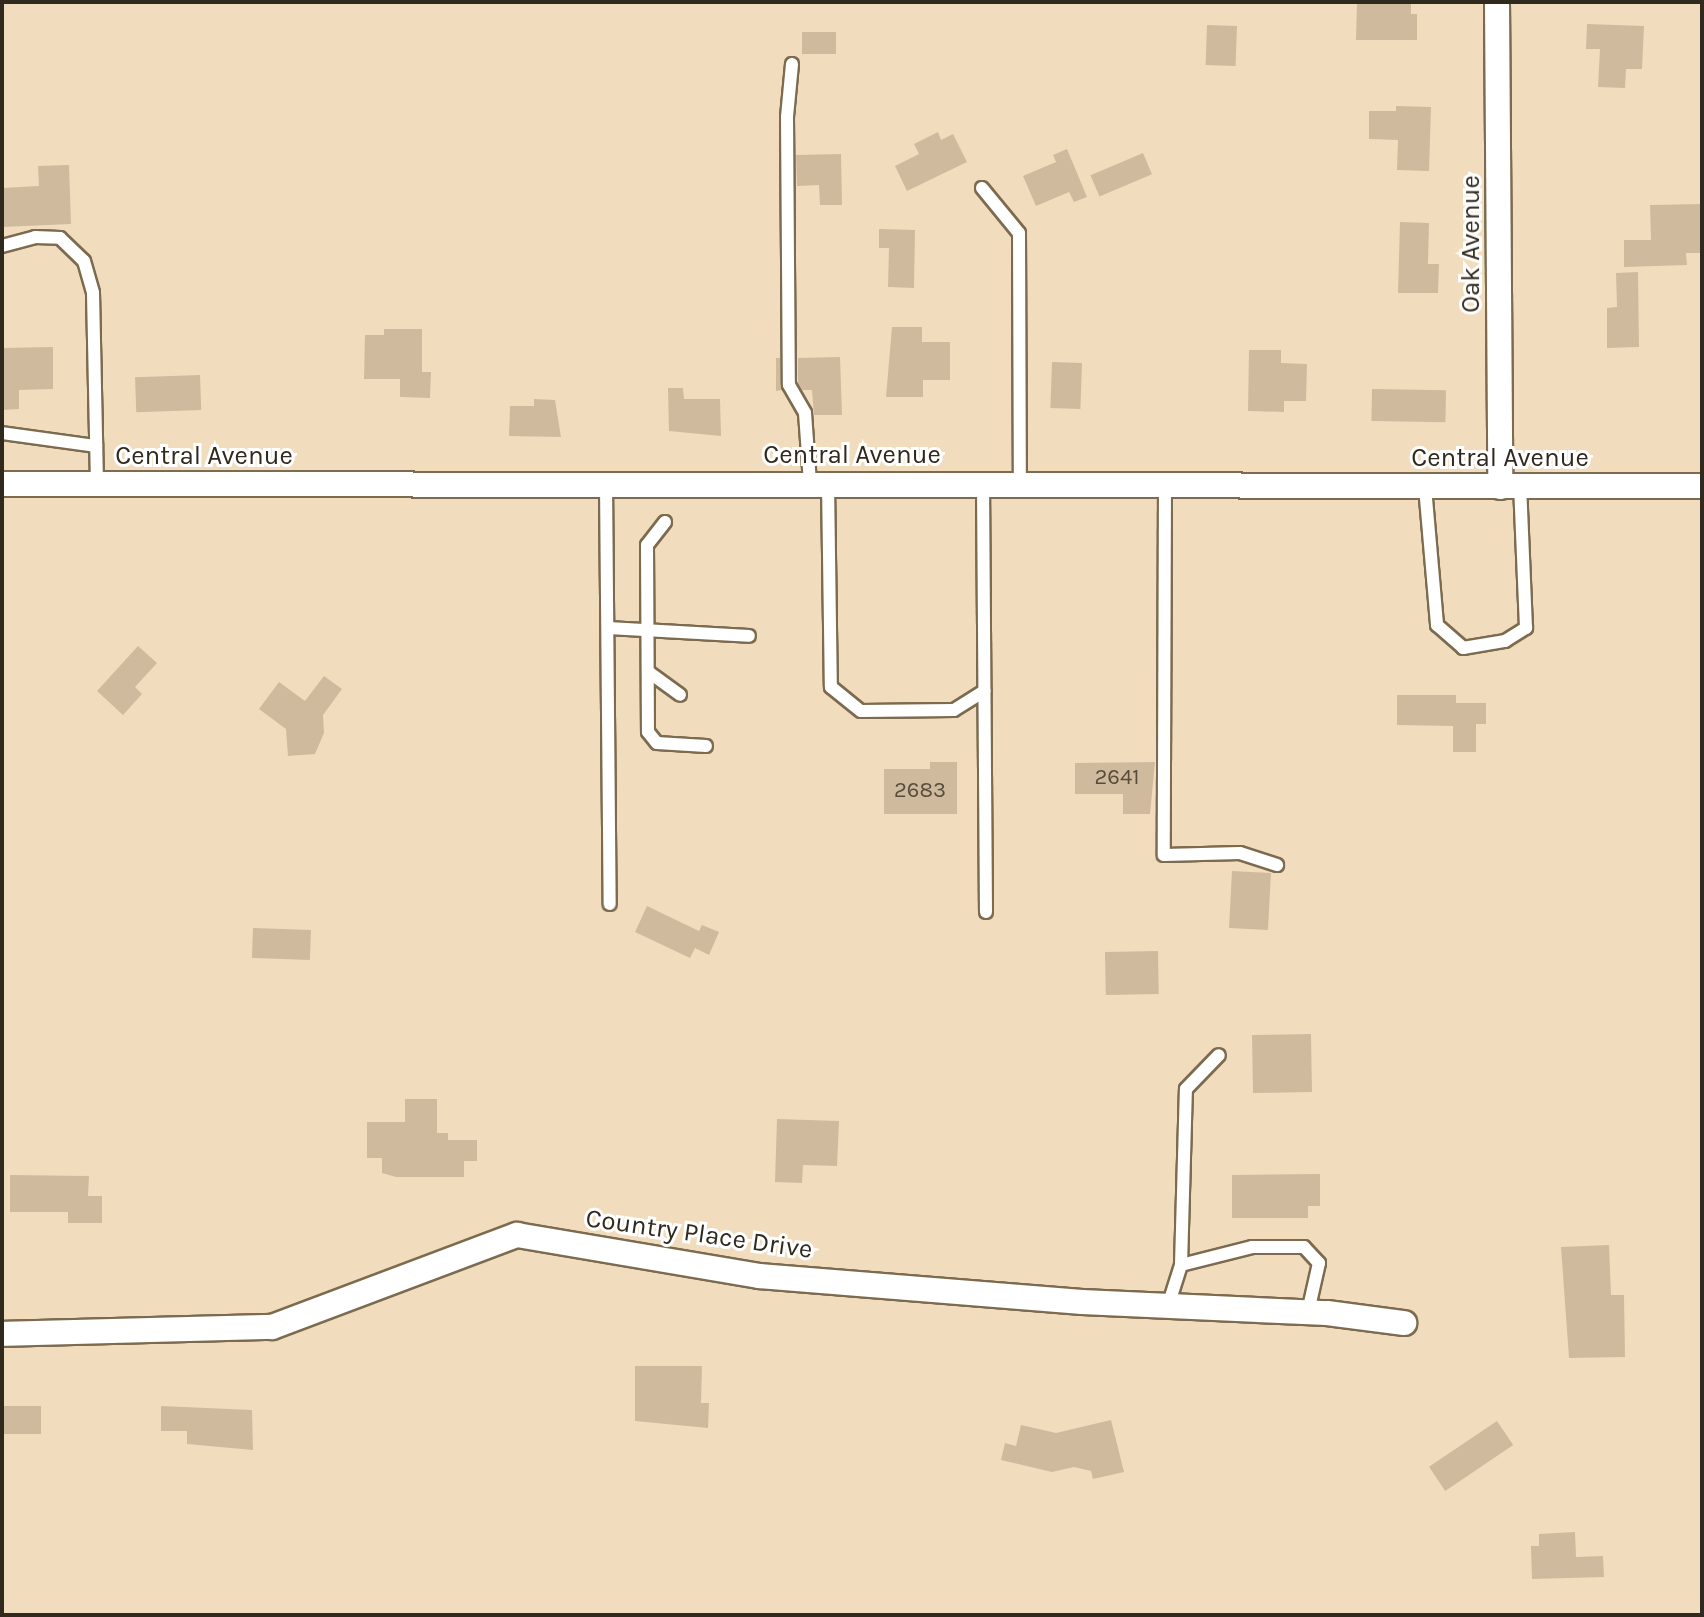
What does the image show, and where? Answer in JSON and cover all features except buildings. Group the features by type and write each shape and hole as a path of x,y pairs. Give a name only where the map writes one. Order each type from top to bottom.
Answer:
{"street":[{"name":"Oak Avenue","path":"1497,2 1510,487"},
{"name":"Central Avenue","path":"2,484 1702,486"},
{"name":"Country Place Drive","path":"2,1334 272,1327 517,1235 759,1276 1168,1306 1308,1312 1404,1323"}],"lane":[{"path":"792,64 787,117 789,385 805,413 819,483 831,687 861,711 954,710 985,691"},
{"path":"982,188 1019,233 1020,484"},
{"path":"2,246 35,237 60,238 84,261 93,293 97,484"},
{"path":"2,433 96,446"},
{"path":"606,483 610,904"},
{"path":"983,484 986,912"},
{"path":"1165,485 1164,855 1240,853 1277,865"},
{"path":"1425,487 1437,625 1463,648 1505,641 1526,628 1510,487"},
{"path":"665,522 647,545 651,631 648,732 657,743 706,746"},
{"path":"608,628 749,636"},
{"path":"650,673 680,695"},
{"path":"1168,1306 1181,1265 1186,1089 1219,1055"},
{"path":"1181,1265 1252,1247 1304,1247 1319,1263 1308,1312"}]}
